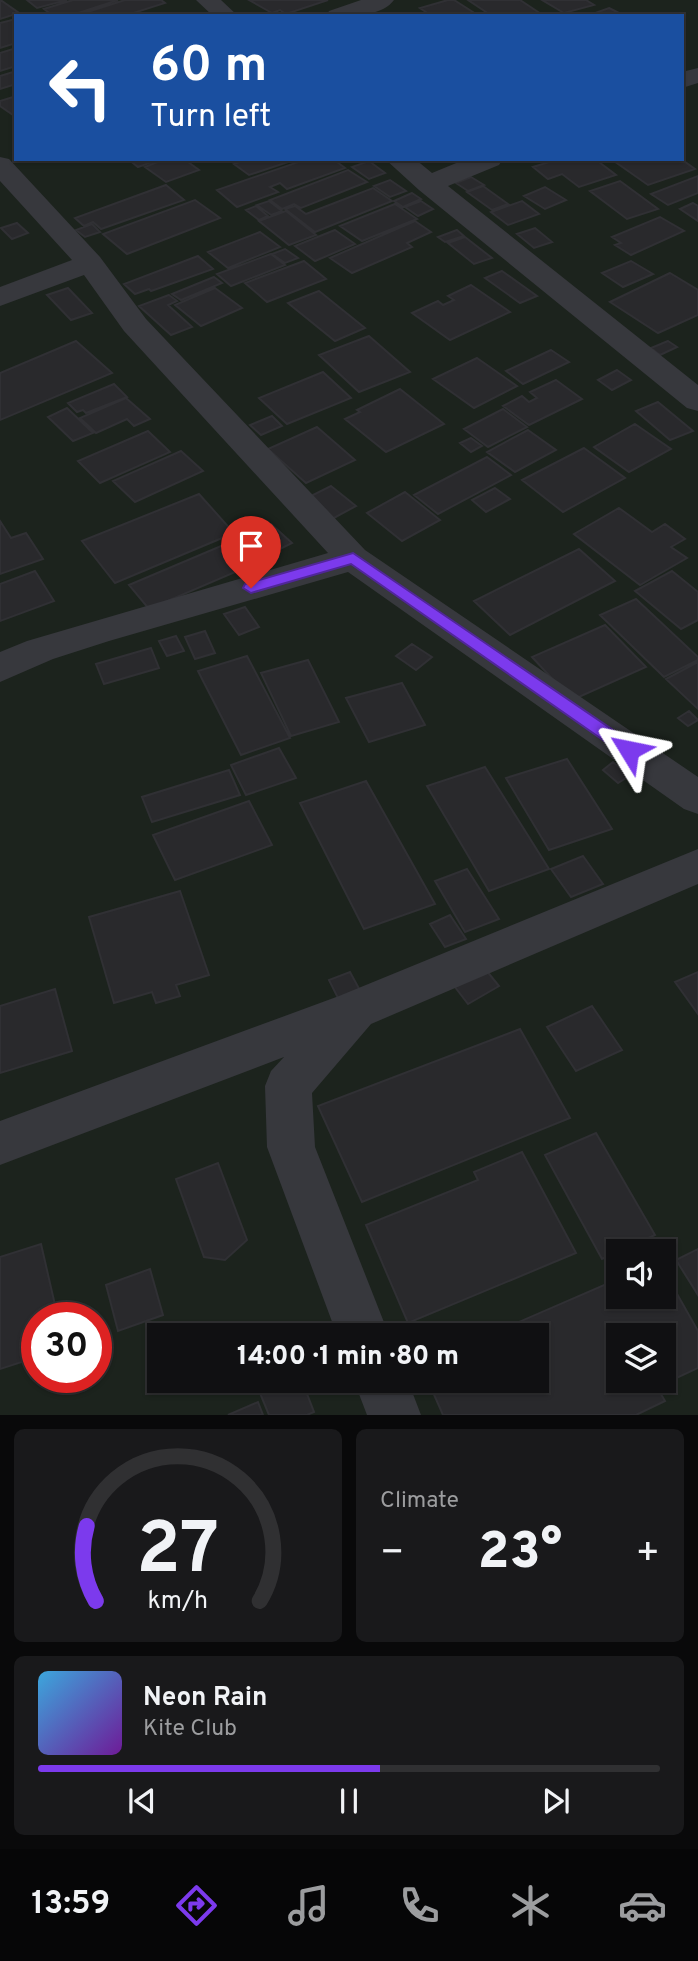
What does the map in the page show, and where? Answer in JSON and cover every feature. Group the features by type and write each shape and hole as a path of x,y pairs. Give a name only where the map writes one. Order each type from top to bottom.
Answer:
{"street":[{"path":"207,0 224,14"},
{"path":"343,14 383,0"},
{"path":"400,161 698,401"},
{"path":"428,184 485,161"},
{"path":"0,165 90,263 135,325 353,558 698,798"},
{"path":"0,297 90,263"},
{"path":"0,668 40,650 97,632 353,558"},
{"path":"0,1143 355,1010 698,866"},
{"path":"355,1010 288,1086 291,1147 358,1323"},
{"path":"386,1393 394,1415"}],"shaded area":[{"path":"0,0 698,0 698,1415 0,1415"}],"building":[{"path":"27,0 67,0 37,8"},
{"path":"73,0 118,0 75,14 50,14 44,9"},
{"path":"125,0 161,0 165,3 130,14 81,14"},
{"path":"249,0 328,0 286,14 280,10 272,13"},
{"path":"454,0 476,14 429,14 420,8"},
{"path":"468,0 520,0 541,14 489,14"},
{"path":"542,0 586,0 594,5 564,13"},
{"path":"0,1 19,13 14,14 0,19"},
{"path":"609,8 621,14 592,14"},
{"path":"14,20 14,44 0,48 0,23"},
{"path":"14,49 14,67 0,71 0,53"},
{"path":"14,72 14,85 0,89 0,76"},
{"path":"14,97 14,116 0,106 0,101"},
{"path":"130,161 154,161 138,167"},
{"path":"160,161 187,161 199,170 166,182 145,167"},
{"path":"242,161 291,161 249,175 234,164"},
{"path":"301,161 336,161 345,168 287,189 280,183 270,187 278,192 237,207 217,190"},
{"path":"369,161 385,173 369,179 352,167"},
{"path":"552,161 598,161 616,175 579,187 562,174 548,179 533,167"},
{"path":"614,161 684,161 695,169 648,185"},
{"path":"348,170 367,182 301,208 294,204 282,209 270,200"},
{"path":"698,176 698,193 668,205 651,194"},
{"path":"471,177 484,185 468,191 456,183"},
{"path":"390,180 406,191 390,197 374,186"},
{"path":"620,181 658,209 627,219 590,191"},
{"path":"166,185 184,200 101,229 93,222 84,226 75,218"},
{"path":"483,186 508,204 492,210 467,192"},
{"path":"545,187 566,200 545,209 524,196"},
{"path":"373,188 392,201 315,232 285,209 295,206 306,214"},
{"path":"412,193 421,199 403,207 394,201"},
{"path":"195,200 220,218 127,254 103,234"},
{"path":"269,201 282,211 271,215 257,205"},
{"path":"421,201 433,209 418,216 405,207"},
{"path":"522,201 539,214 508,225 491,212"},
{"path":"693,203 698,206 698,221 680,209"},
{"path":"395,204 417,219 362,241 340,226"},
{"path":"256,206 268,216 259,220 246,210"},
{"path":"286,211 316,235 289,245 259,221"},
{"path":"660,217 684,231 631,255 615,245 621,243 612,237"},
{"path":"415,221 431,232 407,243 412,247 352,273 330,258"},
{"path":"17,223 28,233 12,239 1,228"},
{"path":"92,224 100,232 85,237 76,230"},
{"path":"535,228 552,242 534,248 517,234"},
{"path":"335,230 355,244 315,261 295,246"},
{"path":"457,230 464,236 445,242 438,237"},
{"path":"260,232 280,247 228,268 208,252"},
{"path":"465,237 492,258 474,264 448,243"},
{"path":"285,249 298,258 285,263 272,254"},
{"path":"271,254 285,265 231,286 217,274"},
{"path":"198,256 213,269 135,294 124,284"},
{"path":"304,261 326,279 267,302 245,283"},
{"path":"631,261 653,274 623,287 602,273"},
{"path":"502,271 537,296 520,303 485,278"},
{"path":"670,273 698,290 698,315 658,333 610,302"},
{"path":"214,277 222,283 181,300 172,294"},
{"path":"471,285 510,312 450,340 412,313 438,301 443,305 454,300 448,296"},
{"path":"68,288 92,313 71,320 47,295"},
{"path":"215,288 242,308 201,326 175,305"},
{"path":"319,291 365,328 335,341 288,303"},
{"path":"169,295 177,301 168,305 192,327 171,335 139,306"},
{"path":"369,336 410,372 359,392 319,355"},
{"path":"76,341 112,373 0,420 0,373"},
{"path":"668,341 677,347 660,355 651,348"},
{"path":"551,350 569,362 523,384 506,371"},
{"path":"477,358 517,386 474,408 433,379"},
{"path":"617,370 631,380 612,390 598,380"},
{"path":"323,372 351,398 287,424 259,398"},
{"path":"556,380 582,399 529,425 503,406 522,396 529,402 537,398 530,392"},
{"path":"114,384 127,397 86,413 83,410 77,412 68,403"},
{"path":"400,389 444,424 386,452 345,419 360,412 357,410"},
{"path":"126,398 150,419 134,426 127,419 96,433 80,418"},
{"path":"658,402 693,431 670,440 636,411"},
{"path":"67,408 93,433 73,441 48,417"},
{"path":"503,409 527,427 488,447 464,429"},
{"path":"272,416 282,426 261,435 250,425"},
{"path":"635,424 671,449 629,472 594,447"},
{"path":"317,427 355,460 306,483 268,449"},
{"path":"528,430 556,450 515,472 487,452"},
{"path":"148,431 170,452 100,483 78,461"},
{"path":"471,438 482,446 471,452 460,443"},
{"path":"584,448 625,478 563,512 522,480"},
{"path":"181,451 203,471 135,502 113,481"},
{"path":"487,457 511,475 438,514 414,495"},
{"path":"331,486 356,506 332,519 307,498"},
{"path":"495,488 510,499 486,512 472,500"},
{"path":"405,492 440,520 402,541 367,513"},
{"path":"199,494 234,533 115,583 82,541"},
{"path":"619,508 652,532 665,524 685,539 671,547 687,558 640,585 574,534"},
{"path":"0,521 11,538 26,533 43,559 0,574"},
{"path":"271,524 292,543 264,557 244,537"},
{"path":"233,541 254,564 149,609 129,585"},
{"path":"579,549 615,581 510,635 474,601"},
{"path":"35,571 54,601 0,621 0,584"},
{"path":"672,571 698,592 698,620 681,629 635,591"},
{"path":"636,599 698,657 698,660 664,677 600,615"},
{"path":"245,607 259,627 239,635 224,614"},
{"path":"605,625 646,667 572,700 532,657"},
{"path":"205,631 215,653 195,659 185,637"},
{"path":"176,636 184,651 167,656 159,641"},
{"path":"412,644 432,657 416,670 396,656"},
{"path":"151,648 159,668 104,684 96,664"},
{"path":"247,656 290,738 241,755 198,671"},
{"path":"308,660 339,722 291,736 261,673"},
{"path":"698,662 698,709 666,679"},
{"path":"402,683 425,725 369,742 346,698"},
{"path":"689,711 698,720 688,726 678,718"},
{"path":"279,748 296,778 246,795 231,765"},
{"path":"567,759 612,829 549,850 506,778"},
{"path":"613,762 629,776 618,783 603,770"},
{"path":"485,767 549,869 489,891 427,786"},
{"path":"229,770 240,795 152,822 142,797"},
{"path":"366,781 435,904 364,929 300,803"},
{"path":"249,801 272,845 175,880 153,835"},
{"path":"583,856 603,884 571,897 551,869"},
{"path":"467,869 499,919 465,932 435,881"},
{"path":"180,891 209,975 176,985 180,996 156,1003 152,992 114,1003 89,917"},
{"path":"450,915 466,939 445,947 430,924"},
{"path":"486,970 499,986 468,1004 455,987"},
{"path":"350,972 363,996 341,1004 329,980"},
{"path":"698,972 698,1014 675,982"},
{"path":"55,989 72,1051 0,1073 0,1006"},
{"path":"592,1006 622,1050 576,1071 547,1027"},
{"path":"520,1029 570,1118 362,1202 318,1106"},
{"path":"596,1133 655,1235 646,1239 606,1239 606,1257 602,1259 545,1155"},
{"path":"522,1152 576,1253 408,1323 366,1225 478,1180 474,1172"},
{"path":"218,1163 247,1240 225,1260 204,1257 176,1179"},
{"path":"41,1244 54,1302 21,1302 21,1362 0,1369 0,1257"},
{"path":"698,1249 698,1295 676,1260"},
{"path":"150,1269 163,1315 118,1331 106,1285"},
{"path":"606,1284 606,1309 676,1309 676,1292 698,1331 698,1368 676,1378 676,1323 606,1323 606,1393 660,1393 665,1401 636,1415 443,1415 433,1393 549,1393 549,1323 517,1323"},
{"path":"260,1393 307,1393 314,1412 307,1415 269,1415"},
{"path":"258,1402 263,1415 228,1415"}],"route":[{"path":"251,588 353,558 629,750"}]}
